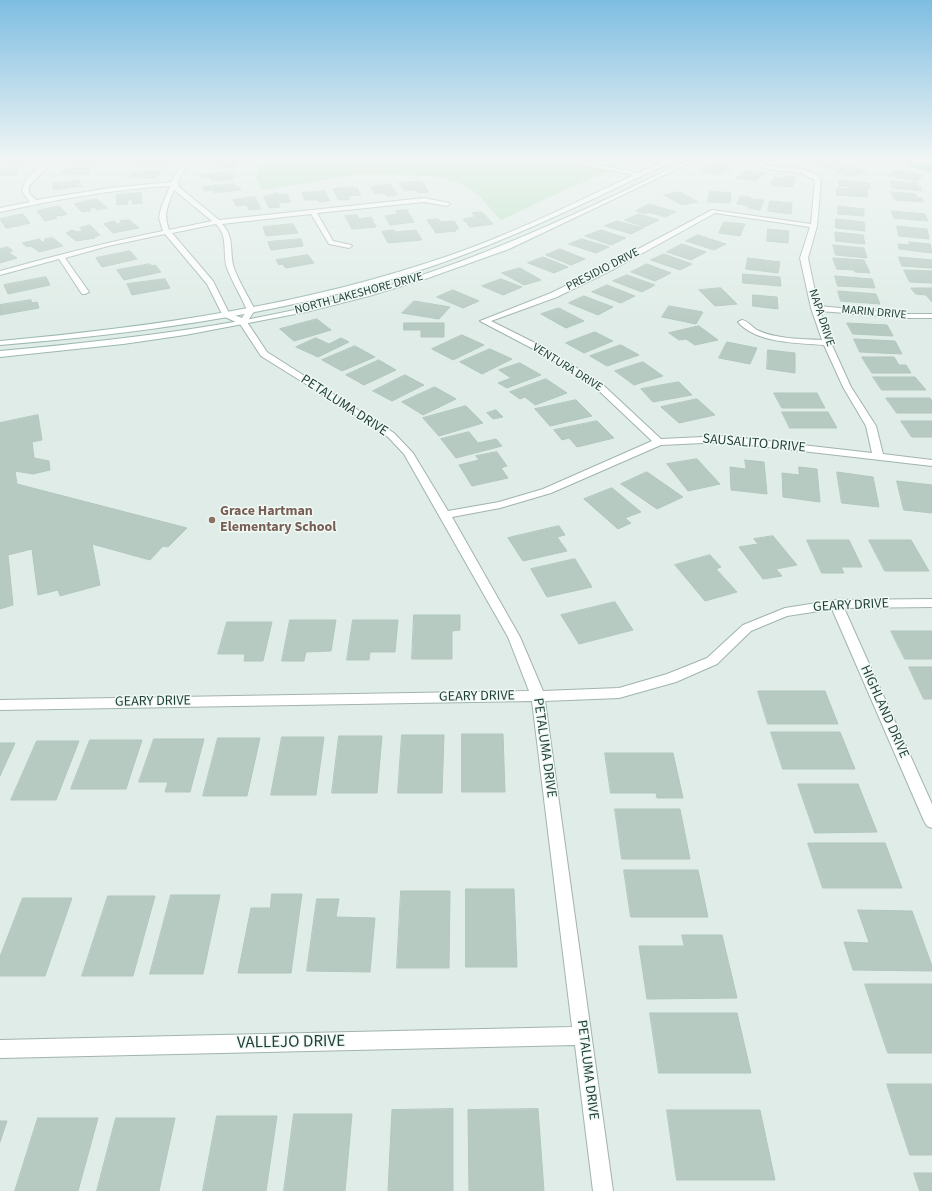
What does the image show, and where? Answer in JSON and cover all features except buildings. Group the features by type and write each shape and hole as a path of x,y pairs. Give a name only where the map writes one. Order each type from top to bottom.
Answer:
{"street":[{"path":"163,214 162,218 167,232 210,283 226,314 243,322 251,310 230,267 228,239 218,222 209,214"},
{"path":"0,273 107,244 218,222 290,214"},
{"path":"314,214 331,243 349,246"},
{"name":"NORTH LAKESHORE DRIVE","path":"0,343 131,329 251,310 336,292 450,258 554,214"},
{"name":"NORTH LAKESHORE DRIVE","path":"0,354 135,340 243,322 354,297 447,270 506,247 578,214"},
{"name":"PRESIDIO DRIVE","path":"484,321 554,295 611,267 709,214"},
{"name":"PRESIDIO DRIVE","path":"731,214 814,226"},
{"name":"NAPA DRIVE","path":"815,214 814,226 804,258 815,308 847,387 871,426 878,456"},
{"path":"60,256 85,292"},
{"name":"MARIN DRIVE","path":"815,308 907,316 932,316"},
{"name":"VENTURA DRIVE","path":"484,321 544,351 599,386 659,442"},
{"name":"PETALUMA DRIVE","path":"243,322 264,354 391,435 408,454 445,515 514,637 538,696 603,1191"},
{"path":"742,322 755,332 786,340 828,343"},
{"name":"SAUSALITO DRIVE","path":"445,515 500,505 547,491 659,442 724,439 932,463"},
{"name":"GEARY DRIVE","path":"0,705 538,696 620,693 670,678 712,661 747,628 786,612 836,604 932,603"},
{"name":"HIGHLAND DRIVE","path":"836,604 932,821"},
{"name":"VALLEJO DRIVE","path":"0,1050 583,1036"}],"green space":[{"path":"495,214 515,214 501,220"}],"place":[{"name":"Grace Hartman Elementary School","path":"212,520"}]}
